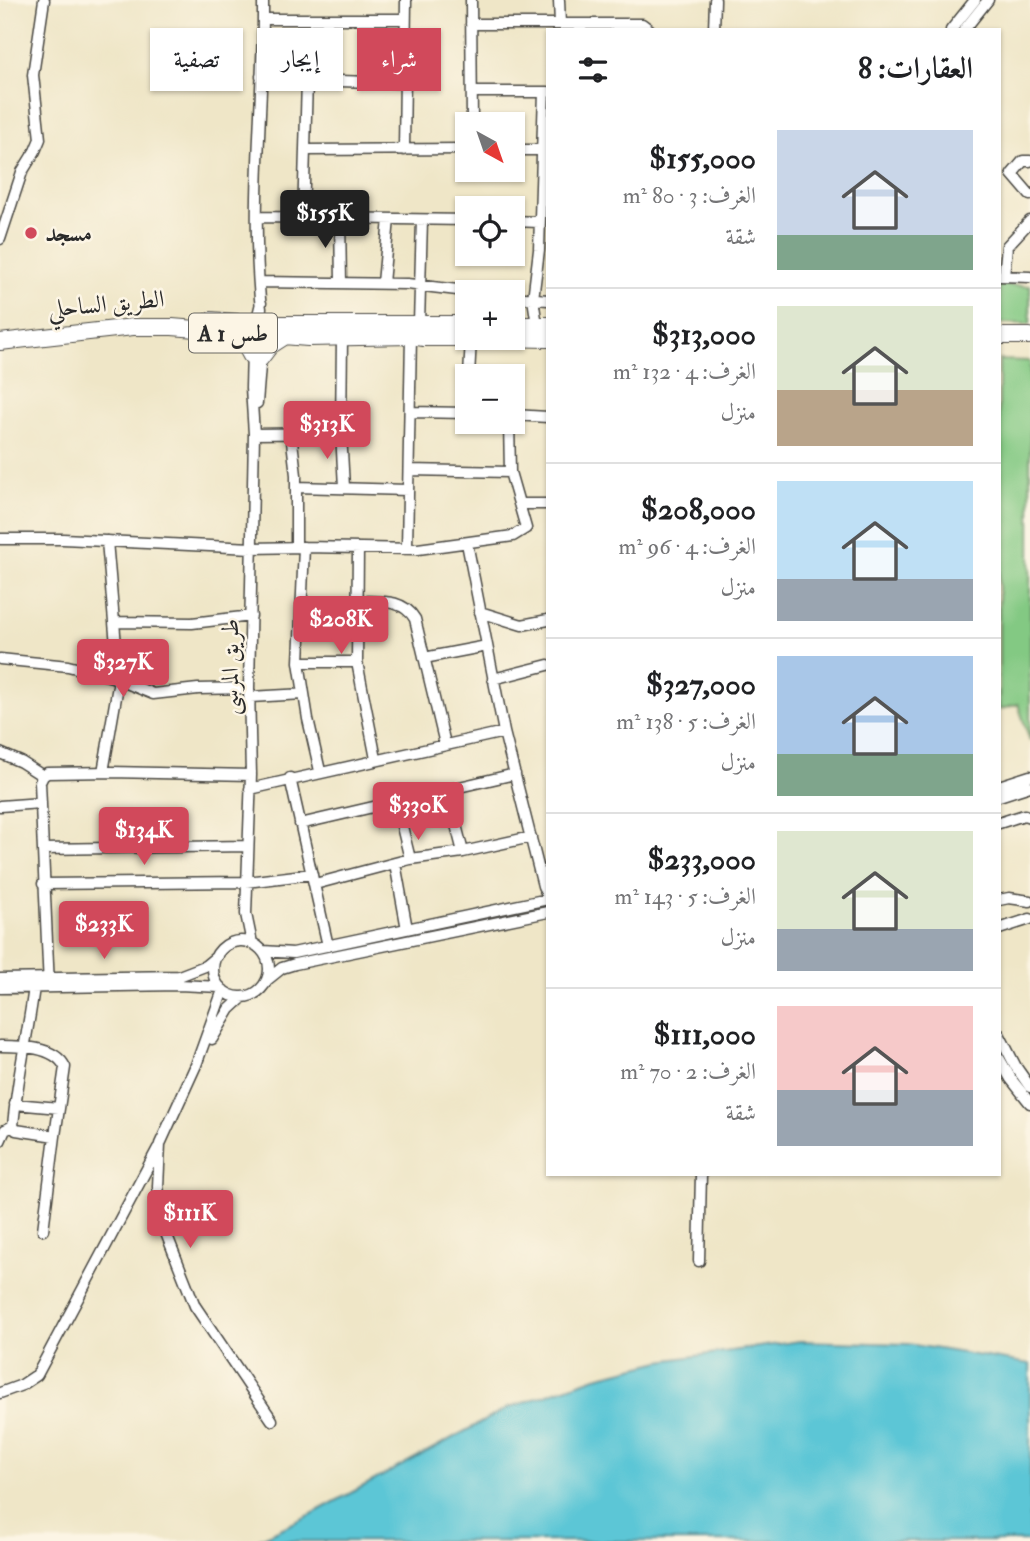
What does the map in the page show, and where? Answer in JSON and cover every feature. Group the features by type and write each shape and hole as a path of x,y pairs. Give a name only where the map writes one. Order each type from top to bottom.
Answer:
{"highway":[{"name":"الطريق الساحلي","path":"0,340 91,324 152,321 209,320 259,329 415,330 455,325"},
{"name":"A 1 طس","path":"0,340 133,327 172,327 232,333 259,329 284,337 342,337 415,330 424,338 455,338"},
{"path":"232,333 256,357 284,337"},
{"path":"1001,336 1030,336"},
{"path":"525,339 546,339"},
{"path":"1001,346 1030,346"}],"street":[{"path":"0,239 22,172 36,151 40,139 33,75 44,0"},
{"name":"طريق المرسى","path":"263,0 263,28"},
{"path":"405,28 406,0"},
{"path":"471,0 472,112"},
{"path":"559,0 559,24"},
{"path":"714,28 715,0"},
{"path":"722,0 722,28"},
{"path":"953,28 975,0"},
{"path":"966,28 988,0"},
{"path":"263,19 405,19"},
{"path":"471,24 642,24 647,28"},
{"name":"طريق المرسى","path":"252,943 246,914 246,882 251,775 249,693 254,419 261,303 258,217 261,91"},
{"path":"303,218 307,91"},
{"path":"404,91 404,150"},
{"path":"472,92 546,92 539,222 543,250 533,299 542,325"},
{"path":"306,150 455,149"},
{"path":"525,150 541,150"},
{"path":"1030,161 1023,161 1012,174 1030,195"},
{"path":"258,217 455,220"},
{"path":"340,218 341,283"},
{"path":"383,283 389,219"},
{"path":"407,548 410,412 420,286 422,220"},
{"path":"525,221 539,222"},
{"path":"1030,221 1007,246 1002,276 1030,277"},
{"path":"259,282 383,283 455,290"},
{"path":"525,298 546,300"},
{"path":"342,337 341,433 344,487"},
{"path":"410,412 455,413"},
{"path":"525,416 546,417"},
{"path":"292,433 300,547 299,662 320,771"},
{"path":"254,434 341,433"},
{"path":"0,540 107,541 253,548 407,548 467,543 522,533 526,528 510,472 509,434"},
{"path":"409,470 510,472"},
{"path":"296,487 408,490"},
{"path":"519,504 546,504"},
{"path":"103,772 119,680 107,541"},
{"path":"467,543 504,732 546,893"},
{"path":"358,548 357,662 376,759"},
{"path":"357,601 388,602 406,608 415,619 445,744"},
{"path":"480,612 522,625 546,620"},
{"path":"114,622 192,623 251,616"},
{"path":"424,658 487,646"},
{"path":"0,659 68,666 119,680 153,694 198,689 304,694"},
{"path":"299,662 357,662"},
{"path":"494,679 546,666"},
{"path":"250,789 320,771 504,732"},
{"path":"0,753 43,776"},
{"path":"48,982 40,782 43,776 47,773 103,772 251,775"},
{"path":"300,824 515,774"},
{"path":"1001,785 1030,776"},
{"path":"290,778 328,946"},
{"path":"1001,795 1030,786"},
{"path":"447,790 463,852"},
{"path":"396,802 410,859"},
{"path":"0,806 41,803"},
{"path":"1001,822 1030,817"},
{"path":"43,884 313,879 531,837"},
{"path":"43,849 248,846"},
{"path":"395,863 407,929"},
{"path":"263,951 284,954 328,946 546,897"},
{"path":"1001,900 1030,901"},
{"path":"196,1065 225,1017 243,997 257,991 282,968 546,912"},
{"name":"طريق المرسى","path":"234,942 241,932 246,914"},
{"path":"1001,928 1030,919"},
{"path":"0,988 34,987 48,982 179,976 205,966 223,948 234,942 252,943 263,951 268,960 267,980"},
{"path":"217,956 215,977 222,988"},
{"path":"0,979 222,988 243,997"},
{"path":"34,987 26,1046 17,1081 13,1126 16,1130 55,1136"},
{"path":"0,1393 22,1385 37,1375 160,1144 196,1065 222,988"},
{"path":"1001,1038 1030,1087"},
{"path":"0,1046 26,1046 55,1057 65,1067 43,1230"},
{"path":"1001,1062 1030,1103"},
{"path":"15,1104 59,1108"},
{"path":"0,1141 5,1130 13,1126"},
{"path":"160,1144 158,1187 166,1233 195,1306 272,1420"},
{"path":"699,1261 701,1176"}],"green space":[{"path":"1001,285 1030,286 1030,324 1001,323"},
{"path":"1001,360 1030,361 1030,741 1018,704 1001,709"}],"water":[{"path":"800,1341 908,1344 1030,1364 1030,1541 255,1541 310,1515 506,1409 596,1377 661,1361"}],"place":[{"name":"مسجد","path":"31,233"}]}
